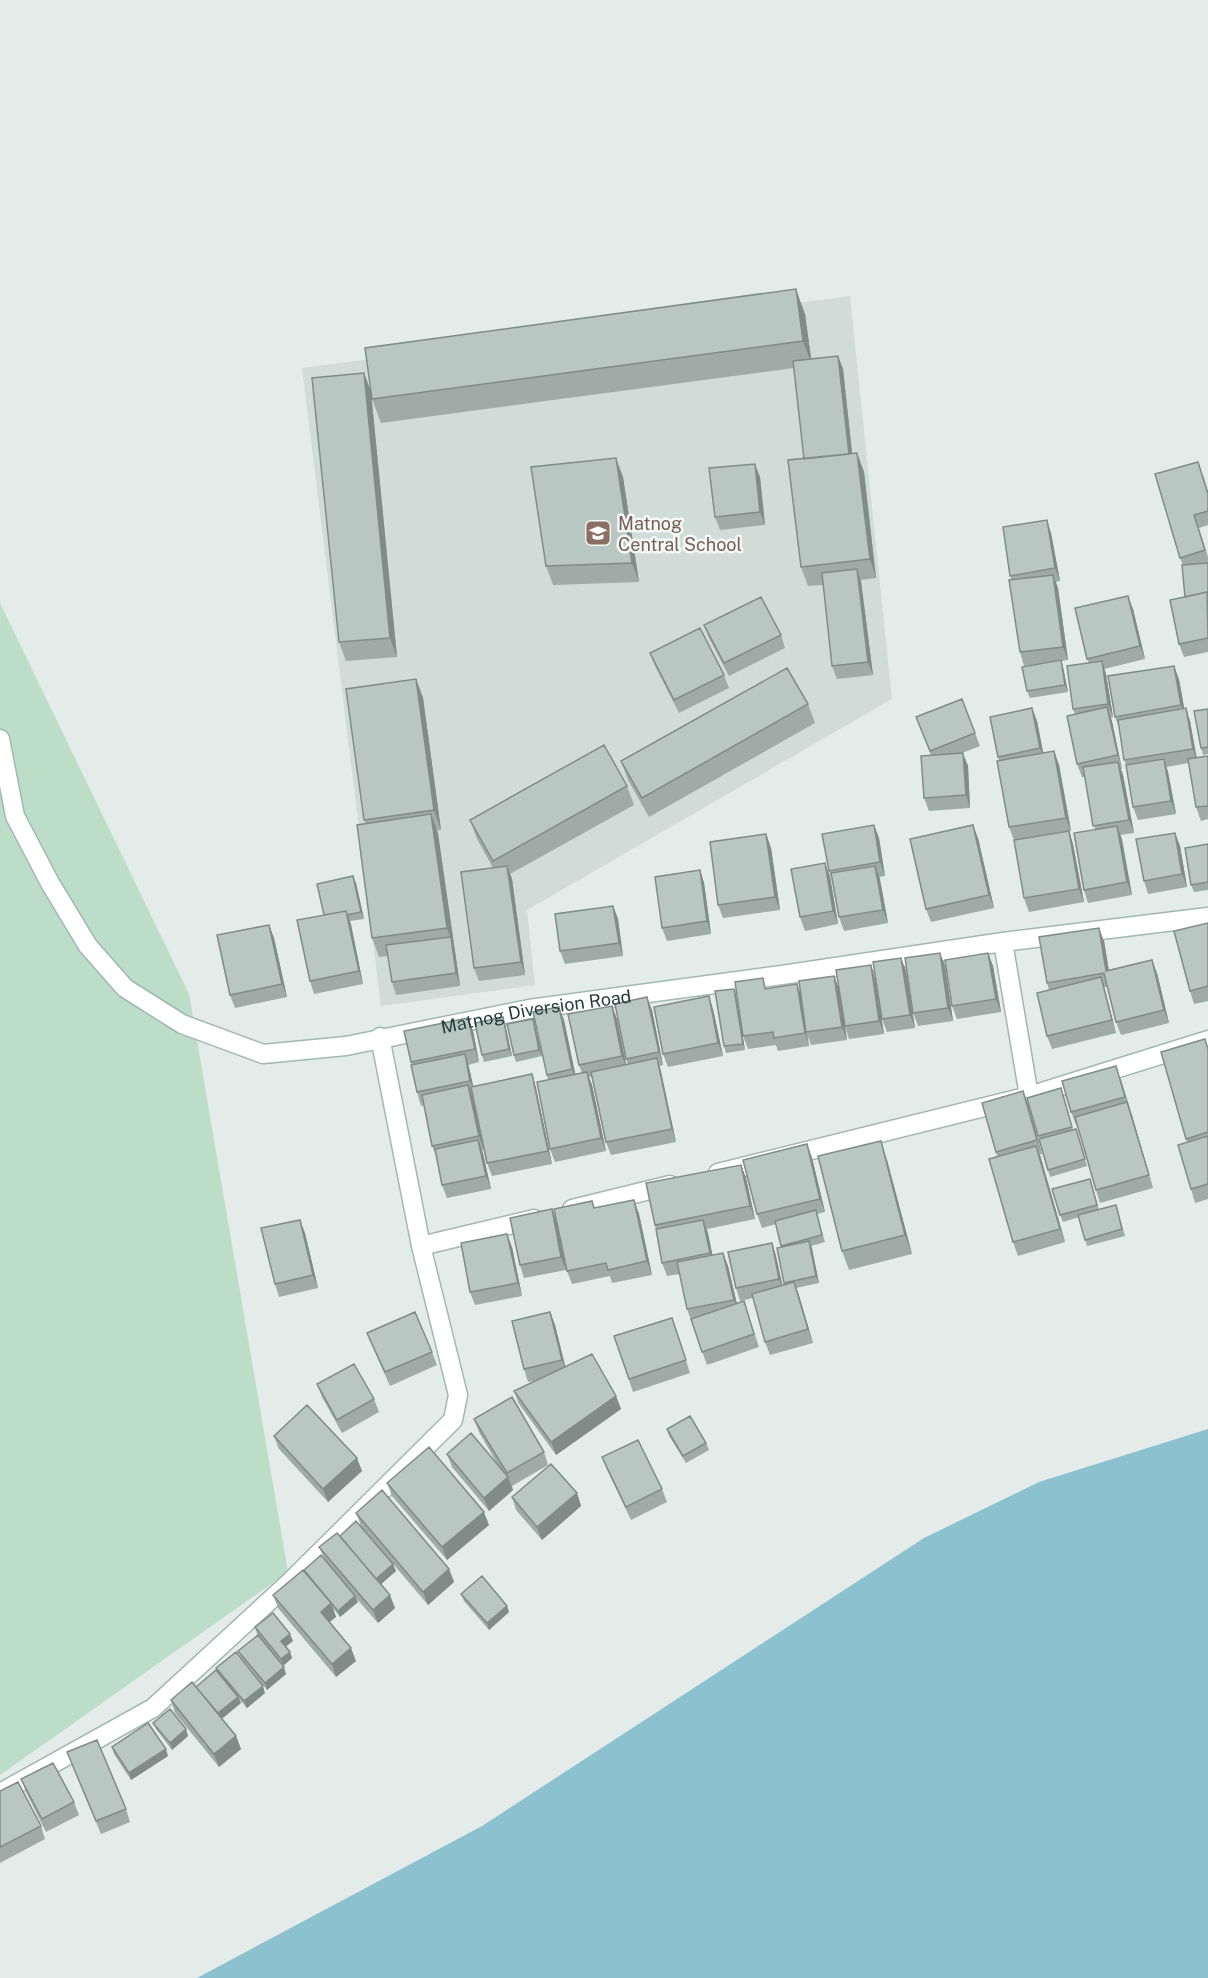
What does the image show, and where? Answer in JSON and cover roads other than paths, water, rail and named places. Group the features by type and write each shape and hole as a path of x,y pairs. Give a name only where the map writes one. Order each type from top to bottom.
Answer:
{"street":[{"name":"Matnog Diversion Road","path":"0,739 15,816 50,883 88,946 125,988 182,1024 263,1054 346,1046 380,1037 529,1009 1003,942 1208,917"},
{"path":"1003,942 1029,1096"},
{"path":"0,1793 153,1708 291,1581 453,1420 459,1395 421,1246 380,1037"},
{"path":"421,1246 1029,1096 1208,1040"}],"water":[{"path":"1208,1429 1208,1978 197,1978 482,1826 924,1538 1039,1482"}],"place":[{"name":"Matnog Central School","path":"598,533"}]}
